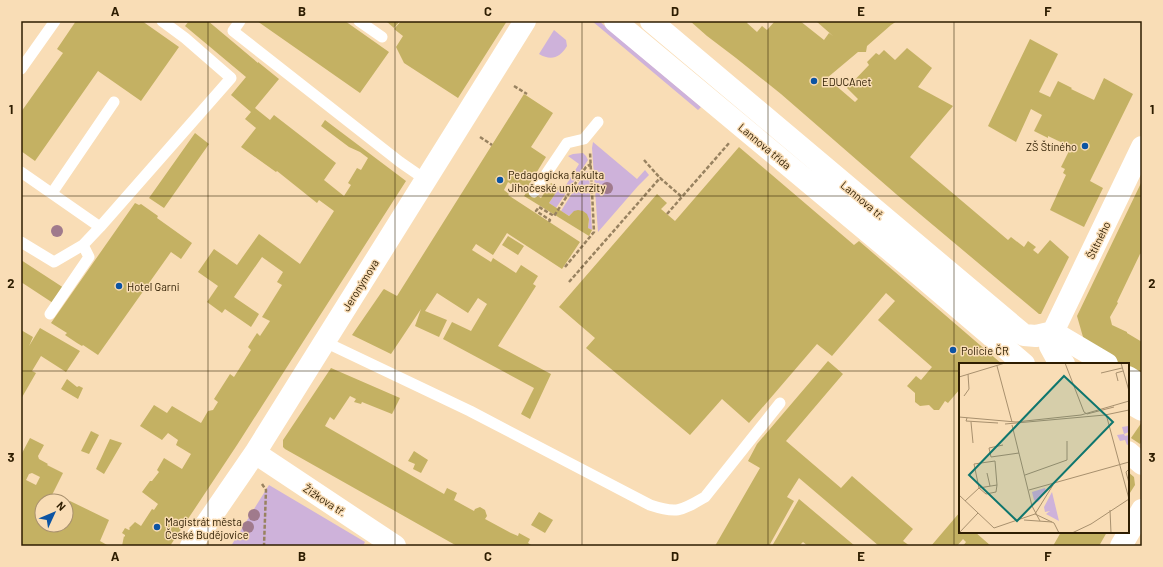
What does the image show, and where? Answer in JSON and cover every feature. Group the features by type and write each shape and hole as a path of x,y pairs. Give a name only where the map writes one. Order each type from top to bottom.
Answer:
{"street":[{"name":"Jeronýmova","path":"191,546 256,454 525,21"},
{"name":"Lannova třída","path":"616,21 742,128 917,269 1023,363"},
{"name":"Lannova tř.","path":"651,21 917,269 1024,335 1036,336 1055,329"},
{"name":"Štítného","path":"1055,329 1142,147"},
{"path":"1063,363 1056,357 1050,346 1055,329 1106,363"},
{"path":"1129,378 1142,386"},
{"path":"1129,403 1142,410"},
{"path":"1129,453 1142,464"},
{"name":"Žižkova tř.","path":"256,454 395,546"},
{"path":"1129,532 1142,510"},
{"path":"1121,546 1129,533"}],"lane":[{"path":"21,68 55,21"},
{"path":"21,242 54,262 83,245 100,228 232,78 185,38 162,21"},
{"path":"240,21 233,31 415,174 426,180"},
{"path":"358,21 382,37"},
{"path":"52,193 114,102"},
{"path":"534,192 567,143 584,139 598,122"},
{"path":"21,172 100,228"},
{"path":"50,314 89,257 83,245"},
{"path":"325,342 470,411 650,505 666,510 679,510 690,506 705,496 780,403"}],"path":[{"path":"514,86 527,94"},
{"path":"667,214 742,128"},
{"path":"480,137 492,145"},
{"path":"566,268 594,232 590,146"},
{"path":"644,160 660,178 682,197"},
{"path":"549,222 550,220 536,211 539,206 554,216 586,167 591,164"},
{"path":"569,282 660,178"},
{"path":"262,483 266,490 264,546"}],"shaded area":[{"path":"592,21 599,21 701,107 698,110"},
{"path":"554,30 566,40 567,46 558,56 555,57 551,58 539,54"},
{"path":"593,142 637,179 645,170 649,175 598,232 592,148"},
{"path":"583,153 588,160 556,208 549,203 559,188 563,190 579,164 568,156"},
{"path":"586,171 589,172 592,230 588,228 589,219 583,212 577,211 569,216 561,211"},
{"path":"269,485 365,542 363,546 231,546"}],"building":[{"path":"76,21 142,21 179,47 141,101 98,71 35,161 21,151 21,112 63,53 57,49"},
{"path":"189,21 208,21 279,79 255,108 270,120 274,115 336,163 324,180 344,196 351,185 348,183 357,168 361,170 368,158 349,147 321,126 325,120 406,181 237,445 170,546 122,546 125,535 122,533 125,528 129,530 135,522 141,526 152,509 154,510 158,504 142,492 159,472 157,470 164,458 182,469 191,454 176,445 178,440 168,433 162,440 140,426 154,405 167,413 172,406 201,423 208,411 213,410 218,402 214,399 230,374 234,377 251,350 248,347 257,333 260,336 270,321 262,317 282,285 277,282 283,272 262,257 234,297 259,314 251,327 225,309 222,313 207,302 218,286 198,272 214,249 237,265 259,234 300,264 334,211 319,200 317,203 277,171 276,172 241,147 256,128 245,119 251,112 231,95 246,77 185,26"},
{"path":"257,21 345,21 389,52 360,93"},
{"path":"386,21 400,21 394,28"},
{"path":"401,21 507,21 458,98 404,63 396,47 403,36 394,29"},
{"path":"690,21 748,21 747,23 757,32 762,26 767,30 775,21 800,21 824,40 829,33 833,36 816,21 897,21 867,46 866,52 858,52 827,78 855,102 858,99 847,88 869,65 867,62 876,53 879,55 884,50 895,60 907,48 932,68 918,87 953,106 910,157 1008,240 1011,237 1024,247 1028,241 1036,247 1033,250 1038,254 1050,240 1069,257 1041,314 1039,314 896,194 781,94"},
{"path":"1030,39 1058,54 1039,92 1050,97 1058,81 1094,100 1104,78 1133,94 1090,181 1103,188 1084,227 1050,210 1066,175 1063,173 1065,169 1061,167 1071,147 1034,131 1042,115 1031,109 1016,142 988,126"},
{"path":"524,94 553,113 531,147 546,157 524,193 508,182 504,190 509,194 508,195 580,242 562,269 507,233 493,255 476,244 472,250 491,262 493,258 516,273 521,265 538,276 533,284 536,286 498,346 551,374 530,419 521,414 534,388 443,339 452,322 471,331 487,304 478,298 468,313 437,293 425,311 447,320 439,337 415,326 421,309 391,354 352,335 384,289 397,296"},
{"path":"195,133 209,144 164,208 149,198"},
{"path":"739,147 854,245 859,241 1001,363 959,363 959,390 948,403 945,401 939,410 934,410 929,405 920,406 915,402 915,393 907,386 916,376 921,380 932,367 878,320 895,301 886,293 832,356 817,344 749,423 722,399 690,435 586,348 595,338 559,307 657,194 667,203 661,209 675,221"},
{"path":"1142,181 1142,253 1140,254 1117,302 1118,303 1110,317 1112,325 1127,332 1142,342 1142,377 1129,370 1129,363 1118,363 1085,344 1077,316"},
{"path":"551,183 559,188 549,203 569,216 574,211 578,210 587,214 589,219 588,228 592,230 589,236 524,196 528,190 541,198"},
{"path":"135,203 139,205 141,204 158,216 157,218 192,243 181,259 171,252 98,355 65,335 67,333 51,323"},
{"path":"508,236 524,246 518,255 502,245"},
{"path":"21,260 64,288 53,303 21,282"},
{"path":"40,328 80,351 66,372 41,356 32,371 36,373 21,399 21,330 33,337 29,346"},
{"path":"828,361 843,374 786,441 841,488 852,476 913,529 903,541 910,546 879,546 799,478 787,497 794,501 769,546 715,546 760,468 748,461 757,444"},
{"path":"331,368 400,398 392,414 362,402 361,404 354,402 356,399 350,396 334,420 330,417 325,426 444,494 447,488 457,493 454,500 474,511 480,507 485,510 487,516 485,519 511,533 518,536 519,533 530,539 528,543 533,546 457,546 285,449 283,447 283,440"},
{"path":"67,379 77,387 79,386 83,388 78,399 61,389"},
{"path":"1142,422 1142,441 1140,444 1131,438"},
{"path":"91,431 99,435 89,454 81,451"},
{"path":"30,438 44,445 38,456 39,459 63,473 53,493 34,493 34,533 74,533 74,503 109,520 100,541 107,546 21,546 21,455","holes":["32,473 40,477 36,485 26,480 29,474"]},
{"path":"110,439 122,443 104,474 96,469"},
{"path":"414,451 428,460 421,473 413,469 415,464 408,461"},
{"path":"1129,473 1134,477 1135,485 1129,494"},
{"path":"799,499 855,546 808,546 803,542 799,546 772,546"},
{"path":"539,512 553,520 545,533 531,525"},
{"path":"959,513 959,533 976,533 991,546 963,546 966,542 963,539 957,546 931,546"},
{"path":"1060,533 1106,533 1099,546 1053,546"}],"place":[{"name":"EDUCAnet","path":"814,81"},
{"name":"ZŠ Štíného","path":"1085,146"},
{"name":"Pedagogicka fakulta Jihočeské univerzity","path":"500,180"},
{"name":"Hotel Garni","path":"119,286"},
{"name":"Policie ČR","path":"953,350"},
{"name":"Magistrát města České Budějovice","path":"157,527"}]}
